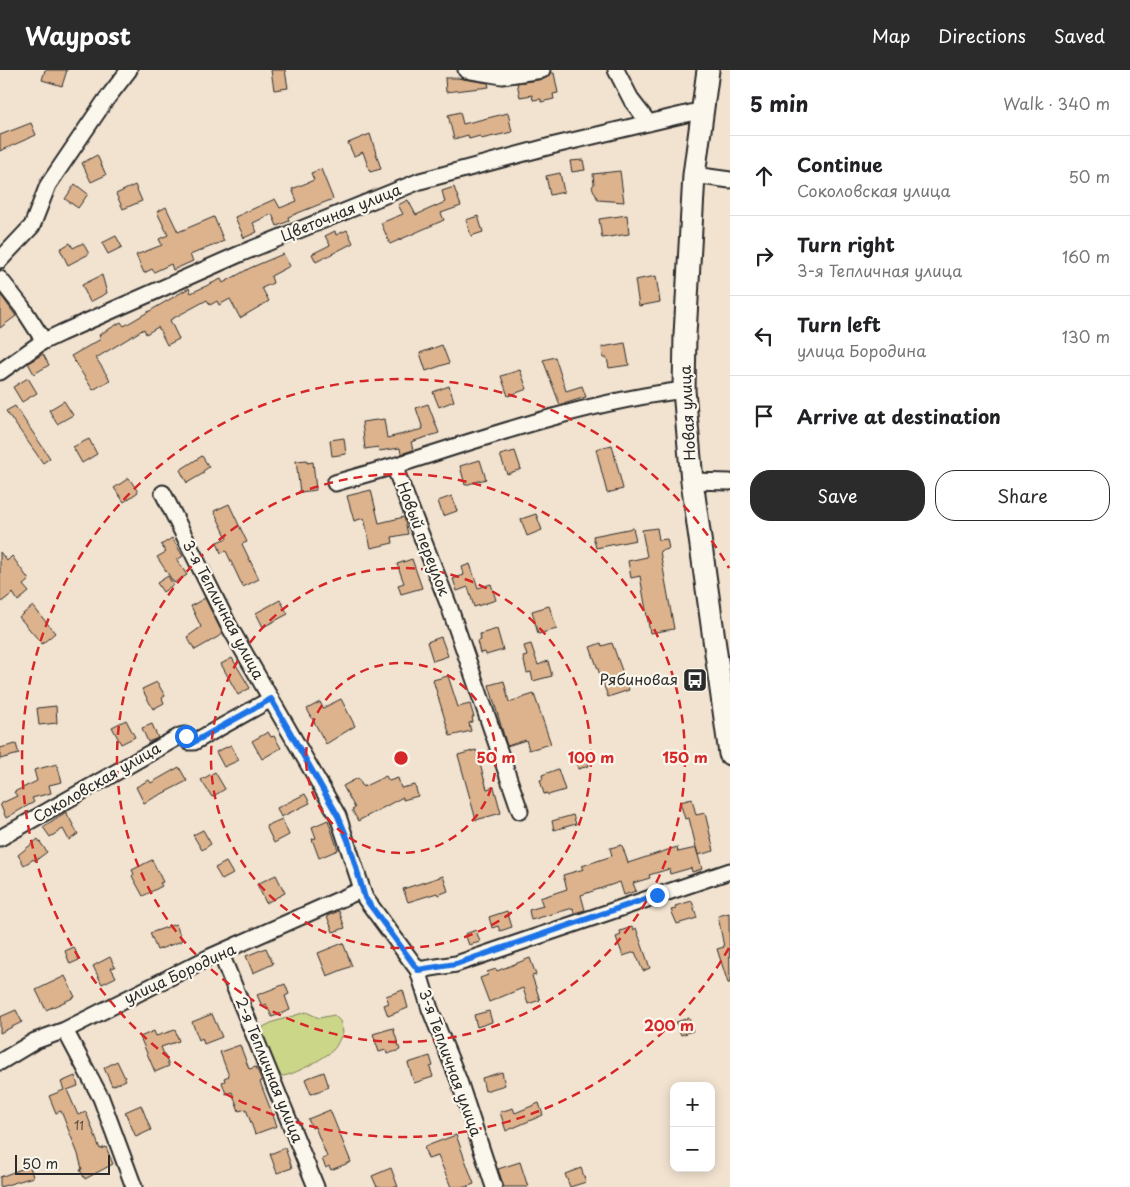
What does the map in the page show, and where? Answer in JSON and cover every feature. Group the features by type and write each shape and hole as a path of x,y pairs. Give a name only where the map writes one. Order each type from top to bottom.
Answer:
{"main road":[{"name":"Новая улица","path":"708,70 694,175 685,335 684,390 692,481 730,754"}],"street":[{"path":"0,260 32,226 48,185 105,101 129,70"},
{"path":"466,70 502,76 542,70"},
{"path":"616,70 637,109 648,123"},
{"name":"Цветочная улица","path":"0,372 44,341 242,253 420,181 551,146 703,110"},
{"path":"694,175 730,180"},
{"path":"0,279 22,307 44,341"},
{"name":"Новый переулок","path":"520,810 449,606 394,466 476,440 634,396 684,390"},
{"path":"335,483 394,466"},
{"path":"692,481 730,482"},
{"name":"3-я Тепличная улица","path":"163,493 229,626 338,816 348,840 361,890 418,970 430,1009 459,1081 494,1187"},
{"name":"Соколовская улица","path":"0,838 180,736 184,735 189,742 194,742 271,699"},
{"path":"418,970 456,964 730,870"},
{"name":"улица Бородина","path":"0,1062 35,1041 65,1030 318,908 361,890"},
{"name":"2-я Тепличная улица","path":"221,954 316,1187"},
{"path":"65,1030 101,1098 134,1187"}],"green space":[{"path":"306,1012 319,1018 334,1015 340,1021 343,1032 336,1046 329,1053 300,1070 282,1076 274,1066 268,1053 263,1027"}],"building":[{"path":"45,70 67,70 62,86 42,80"},
{"path":"271,70 285,70 288,88 274,90"},
{"path":"551,73 554,73 558,93 553,94 554,99 541,102 541,99 533,100 532,95 520,97 517,83 544,79"},
{"path":"445,78 488,83 489,87 446,92"},
{"path":"460,112 463,124 508,113 512,132 481,139 480,136 469,139 468,135 454,139 448,115"},
{"path":"31,123 36,135 0,151 0,135"},
{"path":"370,134 381,169 370,172 363,152 354,156 348,143"},
{"path":"97,155 106,175 91,182 82,163"},
{"path":"583,160 585,170 572,172 570,161"},
{"path":"321,169 333,199 288,217 289,221 277,226 272,214 253,223 257,232 244,238 235,217 275,199 280,208 297,201 292,189 314,180 311,173"},
{"path":"620,171 624,202 598,200 592,187 594,184 593,174"},
{"path":"560,173 564,192 550,195 546,176"},
{"path":"75,184 88,194 78,208 65,199"},
{"path":"135,185 142,201 123,209 116,194"},
{"path":"454,187 461,206 441,213 444,220 390,244 381,223 403,214 398,205 408,200 416,215 445,202 442,191"},
{"path":"166,207 178,232 214,217 224,241 190,255 193,261 173,270 171,264 154,272 152,269 144,273 136,255 162,245 159,239 168,235 157,212"},
{"path":"627,215 629,234 602,238 599,219"},
{"path":"478,216 483,232 471,236 466,220"},
{"path":"347,230 353,243 316,262 312,254 330,245 325,236 335,231 336,235"},
{"path":"116,236 122,247 108,254 102,243"},
{"path":"70,243 73,248 83,243 89,254 68,265 60,249"},
{"path":"283,254 290,266 271,276 273,283 262,288 269,301 240,318 230,299 219,305 217,301 210,305 207,300 170,320 179,339 167,345 158,327 146,334 144,329 96,358 110,380 93,390 71,356 101,339 99,335 121,322 124,326 189,288 191,293 221,279 223,283 250,268"},
{"path":"102,275 107,293 90,302 82,285"},
{"path":"656,276 660,302 639,306 635,280"},
{"path":"0,294 16,316 0,328"},
{"path":"625,343 629,365 609,368 607,358 603,358 602,347"},
{"path":"442,345 449,363 426,371 420,353"},
{"path":"43,354 49,365 34,374 28,363"},
{"path":"555,357 566,391 582,386 586,397 560,405 543,360"},
{"path":"520,370 527,389 508,396 501,376"},
{"path":"28,378 37,393 22,402 13,387"},
{"path":"449,386 454,401 439,407 433,392"},
{"path":"64,401 73,415 57,424 49,410"},
{"path":"428,404 439,433 411,442 413,450 401,454 400,448 379,451 378,447 365,449 362,422 384,419 387,438 423,429 416,408"},
{"path":"15,406 50,458 43,463 6,411"},
{"path":"344,438 346,454 332,456 330,440"},
{"path":"89,439 97,454 82,463 73,447"},
{"path":"612,445 623,489 607,493 596,449"},
{"path":"515,451 521,469 507,474 500,455"},
{"path":"202,456 209,467 203,471 204,473 187,483 180,470"},
{"path":"307,460 307,463 313,462 316,490 300,492 296,461"},
{"path":"480,460 486,479 465,485 460,466"},
{"path":"129,478 138,492 124,502 114,488"},
{"path":"371,490 379,523 404,517 408,534 392,537 393,543 371,548 364,518 354,521 347,496"},
{"path":"452,496 457,511 443,516 438,501"},
{"path":"229,504 247,542 242,544 259,579 243,587 226,551 221,553 217,542 227,538 214,511"},
{"path":"536,514 542,530 527,536 521,519"},
{"path":"633,528 636,540 596,548 593,536"},
{"path":"657,528 659,540 667,539 669,549 660,551 674,629 650,633 640,576 631,578 628,561 647,557 642,530"},
{"path":"172,538 183,556 177,560 187,575 174,583 157,557 166,552 161,545"},
{"path":"0,552 7,561 12,556 29,580 23,585 29,592 18,601 13,593 0,603"},
{"path":"412,559 422,588 401,594 398,585 404,583 397,564"},
{"path":"470,564 478,588 491,584 496,600 474,607 468,587 457,591 453,579 464,575 462,567"},
{"path":"168,576 173,585 163,592 157,583"},
{"path":"205,598 223,634 195,650 187,637 201,627 191,606"},
{"path":"280,600 288,614 263,627 256,613"},
{"path":"33,606 55,633 42,644 19,617"},
{"path":"549,606 557,629 538,634 532,611"},
{"path":"497,629 503,650 486,655 485,652 480,653 477,641 481,640 480,634"},
{"path":"441,637 448,656 433,661 427,642"},
{"path":"601,643 602,646 612,643 629,690 608,697 590,647"},
{"path":"531,644 538,665 548,661 552,676 533,681 531,672 527,673 523,657 527,656 524,646"},
{"path":"232,658 250,688 238,695 221,664"},
{"path":"448,676 458,707 470,704 474,717 472,717 473,722 469,723 471,731 450,736 433,680"},
{"path":"504,681 509,702 534,694 551,744 529,750 526,740 507,746 489,685"},
{"path":"157,682 165,696 162,698 164,703 153,709 142,689"},
{"path":"341,699 355,726 326,744 307,709 320,702 323,708"},
{"path":"56,706 57,723 39,725 37,708"},
{"path":"126,720 135,737 121,744 112,727"},
{"path":"152,724 158,738 148,742 142,728"},
{"path":"268,732 271,737 274,736 281,748 262,759 252,741"},
{"path":"16,744 19,754 0,759 0,748"},
{"path":"231,745 239,760 224,767 216,752"},
{"path":"476,750 487,789 494,787 501,813 476,820 458,755"},
{"path":"586,754 589,766 578,769 575,756"},
{"path":"57,764 62,782 49,785 51,793 32,798 34,802 6,818 0,804 17,796 14,792 37,781 34,770"},
{"path":"179,767 187,781 144,803 136,787 149,780 151,783"},
{"path":"558,769 565,790 548,795 547,793 544,794 540,780 543,779 542,775"},
{"path":"215,772 225,789 212,797 201,780"},
{"path":"386,776 389,781 398,778 401,788 415,785 418,796 403,800 403,797 358,821 352,810 355,808 343,786 358,778 363,787"},
{"path":"305,794 310,803 281,817 277,808"},
{"path":"692,799 696,815 705,813 714,851 698,855 689,818 685,819 680,802"},
{"path":"66,812 78,834 69,840 63,829 50,837 43,827"},
{"path":"573,815 576,824 554,830 552,821"},
{"path":"282,819 289,835 274,843 266,826"},
{"path":"328,820 338,850 319,858 312,839 316,838 312,827"},
{"path":"203,830 211,844 202,850 193,835"},
{"path":"38,839 47,852 35,861 34,859 24,865 18,855"},
{"path":"622,845 628,863 677,847 678,852 696,848 702,869 692,872 691,868 670,874 669,869 649,875 650,878 633,883 636,891 624,895 620,882 581,895 585,910 574,913 573,908 531,920 529,910 543,906 540,898 567,889 563,875 584,869 582,866 612,856 610,848"},
{"path":"152,860 163,882 160,883 162,886 143,896 132,876 134,874 132,870"},
{"path":"226,862 233,874 222,880 215,868"},
{"path":"276,875 285,893 266,903 257,884"},
{"path":"443,876 448,891 408,902 403,889"},
{"path":"692,901 697,918 677,924 671,910 676,909 675,906"},
{"path":"339,911 345,928 333,932 327,916"},
{"path":"507,911 512,927 500,931 498,926 492,928 489,917"},
{"path":"729,913 730,983 728,983 717,949 724,947 718,916"},
{"path":"176,924 182,941 157,950 150,933"},
{"path":"632,927 633,930 636,928 650,968 643,971 635,952 623,956 616,937 621,935 620,931"},
{"path":"476,930 480,942 469,945 465,934"},
{"path":"343,943 352,966 327,976 318,953"},
{"path":"74,947 79,960 70,964 65,951"},
{"path":"266,948 273,964 253,973 246,956"},
{"path":"110,957 115,967 111,968 116,977 102,984 93,966"},
{"path":"530,958 536,975 532,976 540,1000 528,1004 523,988 489,1002 480,978 488,975 487,972 496,969 497,971"},
{"path":"65,976 75,997 46,1010 36,990"},
{"path":"285,984 289,994 285,996 290,1010 272,1017 266,1004 262,1006 257,995"},
{"path":"403,990 408,1008 388,1016 384,1005 389,1003 386,996"},
{"path":"16,1010 22,1022 0,1033 0,1017"},
{"path":"489,1011 492,1022 477,1027 474,1015"},
{"path":"212,1014 222,1037 204,1044 202,1038 199,1040 192,1022"},
{"path":"689,1018 693,1031 681,1035 676,1022"},
{"path":"393,1028 400,1050 387,1054 386,1050 379,1052 373,1034"},
{"path":"175,1030 179,1041 161,1047 169,1066 155,1072 140,1037 154,1031 156,1036"},
{"path":"240,1045 249,1069 256,1067 277,1126 255,1134 246,1109 239,1111 232,1092 226,1094 222,1082 225,1081 224,1078 229,1076 220,1052"},
{"path":"430,1056 433,1066 430,1067 433,1077 414,1083 408,1063"},
{"path":"117,1061 126,1080 112,1086 104,1068"},
{"path":"324,1072 329,1087 311,1094 305,1079"},
{"path":"502,1072 505,1085 485,1091 482,1078"},
{"path":"75,1076 78,1086 67,1090 78,1115 86,1112 100,1149 106,1147 113,1164 85,1179 80,1170 82,1169 78,1154 61,1111 56,1113 49,1096 64,1090 61,1082"},
{"path":"539,1103 543,1115 506,1131 500,1112 513,1108 515,1113"},
{"path":"141,1105 151,1130 136,1137 125,1112"},
{"path":"330,1110 351,1162 331,1170 329,1166 326,1168 322,1159 327,1157 315,1127 312,1128 308,1119"},
{"path":"456,1135 474,1184 466,1187 451,1187 438,1156 428,1159 424,1147"},
{"path":"285,1148 292,1168 277,1173 270,1154"},
{"path":"520,1162 528,1187 504,1187 498,1169"},
{"path":"30,1166 33,1177 0,1187 0,1177"},
{"path":"391,1168 398,1187 377,1187 372,1176"},
{"path":"581,1168 586,1182 570,1187 565,1174"}],"place":[{"name":"Рябиновая","path":"695,680"}],"route":[{"path":"186,736 189,742 194,742 271,699 338,816 348,840 361,890 365,898 418,970 456,964 657,895"}]}
